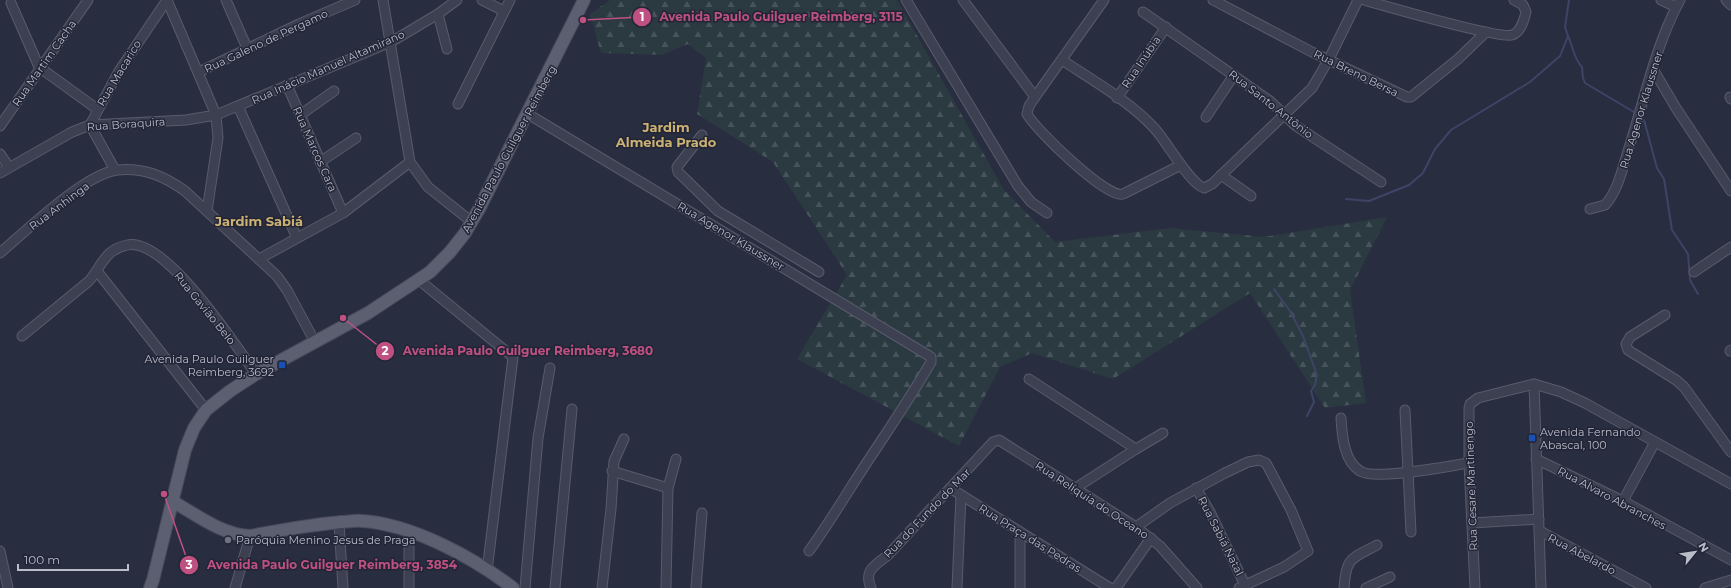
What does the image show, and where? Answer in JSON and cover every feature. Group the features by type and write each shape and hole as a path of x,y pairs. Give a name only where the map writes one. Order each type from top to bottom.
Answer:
{"main road":[{"name":"Avenida Paulo Guilguer Reimberg","path":"150,588 154,580 185,450 194,428 206,410 230,391 256,374 368,313 419,280 430,272 450,252 472,222 528,114 584,0"},
{"path":"172,501 228,533 250,536 323,523 361,521 381,524 409,532 436,543 487,571 513,588"}],"street":[{"name":"Rua Martim Cacha","path":"0,126 39,67 88,0"},
{"path":"167,0 199,72 216,116 218,138 207,211"},
{"name":"Rua Macarico","path":"90,125 97,109 119,71 167,0"},
{"path":"226,0 247,48"},
{"name":"Rua Galeno de Pergamo","path":"199,72 247,48 355,0"},
{"path":"383,0 410,162 428,187 472,222"},
{"name":"Rua Inácio Manuel Altamirano","path":"216,116 391,42 438,14 457,0"},
{"path":"482,0 504,11"},
{"path":"458,104 510,0"},
{"path":"906,0 1018,186 1031,202 1047,213"},
{"path":"963,0 1035,97"},
{"path":"1104,0 1035,97 1027,112 1029,118 1073,162 1101,187 1113,193 1120,195 1181,165"},
{"name":"Rua Breno Bersa","path":"1213,0 1329,59 1409,97 1458,59 1486,32"},
{"path":"1062,60 1117,98 1155,129 1181,165 1199,185 1204,188 1212,184 1312,88 1329,59 1358,0"},
{"path":"1364,0 1486,32 1507,35 1512,35 1518,31 1526,12 1523,6 1514,0"},
{"path":"1662,0 1678,3"},
{"path":"1726,0 1731,5"},
{"path":"11,2 39,67 97,109"},
{"name":"Rua Agenor Klaussner","path":"1590,209 1605,205 1612,195 1629,148 1653,69 1678,3"},
{"name":"Rua Santo Antônio","path":"1143,12 1234,74 1285,114 1296,126 1381,182"},
{"path":"438,14 447,49"},
{"name":"Rua Inúbia","path":"1117,98 1166,27"},
{"path":"1653,69 1687,126 1731,191"},
{"path":"1206,117 1234,74"},
{"name":"Rua Marcos Cara","path":"287,85 343,213"},
{"path":"300,115 334,91"},
{"path":"238,106 297,238"},
{"name":"Rua Agenor Klaussner","path":"528,114 925,352 932,360 902,412 853,484 832,520 809,551"},
{"name":"Rua Boraquira","path":"0,173 72,132 90,125 186,120 216,116"},
{"path":"90,125 115,170"},
{"path":"702,135 677,167 678,172 720,212 819,272"},
{"path":"320,162 356,138"},
{"path":"0,154 9,167"},
{"path":"259,259 343,213 410,162"},
{"name":"Rua Anhinga","path":"0,253 43,216 74,192 94,180 115,170 141,170 157,174 170,180 207,211 277,276 288,290 315,342"},
{"path":"1221,174 1251,196"},
{"path":"711,225 720,212"},
{"name":"Rua Gavião Belo","path":"22,336 80,289 97,271 102,260 106,256 126,245 139,245 153,252 189,284 222,326 256,374"},
{"path":"1694,272 1731,247"},
{"path":"97,271 206,410"},
{"path":"419,280 513,357 487,571"},
{"path":"1665,315 1630,337 1626,344 1628,350 1676,380 1684,387 1731,452"},
{"path":"525,588 538,438 550,368"},
{"path":"1029,379 1136,449"},
{"path":"1541,588 1534,384 1562,392 1731,484"},
{"name":"Rua Cesare Martinengo","path":"1475,588 1469,463 1470,404 1478,398 1534,384"},
{"path":"555,588 572,410"},
{"path":"1405,410 1406,472 1411,532"},
{"path":"1341,418 1343,443 1351,461 1360,472 1368,475 1406,472 1469,463"},
{"path":"1074,489 1163,433"},
{"path":"602,588 611,509 612,471 614,461 624,439"},
{"name":"Rua do Fundo do Mar","path":"871,588 867,578 870,570 888,555 996,440"},
{"name":"Rua Relíquia do Oceano","path":"996,440 1005,442 1074,489 1136,527 1151,538 1167,553 1197,588"},
{"path":"1623,501 1656,442"},
{"path":"666,588 668,488 676,459"},
{"name":"Rua Alvaro Abranches","path":"1536,459 1623,501 1731,560"},
{"path":"1136,527 1148,517 1196,488 1248,462 1263,461 1268,466 1285,497 1308,551 1284,567 1242,586"},
{"path":"612,471 668,488"},
{"name":"Rua Praça das Pedras","path":"950,488 1020,534 1110,588"},
{"name":"Rua Sabiá Natal","path":"1196,488 1210,512 1242,586"},
{"path":"954,587 961,495"},
{"path":"696,588 702,513"},
{"path":"1472,523 1539,519"},
{"path":"339,522 343,588"},
{"name":"Rua Abelardo","path":"1540,531 1646,588"},
{"path":"409,532 409,588"},
{"path":"1020,534 1020,588"},
{"path":"234,588 250,536"},
{"path":"1116,588 1151,538"},
{"path":"1344,588 1345,573 1350,560 1377,545"},
{"path":"0,551 8,588"},
{"path":"1366,588 1390,577"},
{"path":"1705,588 1731,580"}],"green space":[{"path":"610,0 897,0 1004,190 1055,242 1170,228 1264,237 1387,217 1350,290 1366,403 1325,408 1250,293 1113,379 1032,353 1000,367 959,446 797,359 847,275 773,162 697,114 706,58 688,44 662,55 601,53 590,14"}],"waterway":[{"path":"1346,199 1369,201 1409,185 1423,173 1435,149 1451,130 1530,82 1560,56 1568,36 1565,27 1569,0"},
{"path":"1568,36 1575,57 1582,67 1585,83 1634,112"},
{"path":"1644,120 1657,168 1664,179 1672,230 1688,254 1690,280 1698,294"},
{"path":"1274,289 1290,311 1303,336 1317,375 1315,385 1311,391 1314,402 1307,416"}],"place":[{"name":"Avenida Paulo Guilguer Reimberg, 3115","path":"583,20"},
{"name":"Avenida Paulo Guilguer Reimberg, 3680","path":"343,318"},
{"name":"Avenida Paulo Guilguer Reimberg, 3692","path":"282,365"},
{"name":"Avenida Fernando Abascal, 100","path":"1532,438"},
{"name":"Avenida Paulo Guilguer Reimberg, 3854","path":"164,494"},
{"name":"Paróquia Menino Jesus de Praga","path":"228,540"}],"district":[{"name":"Jardim Almeida Prado","path":"666,134"},
{"name":"Jardim Sabiá","path":"259,221"}]}
